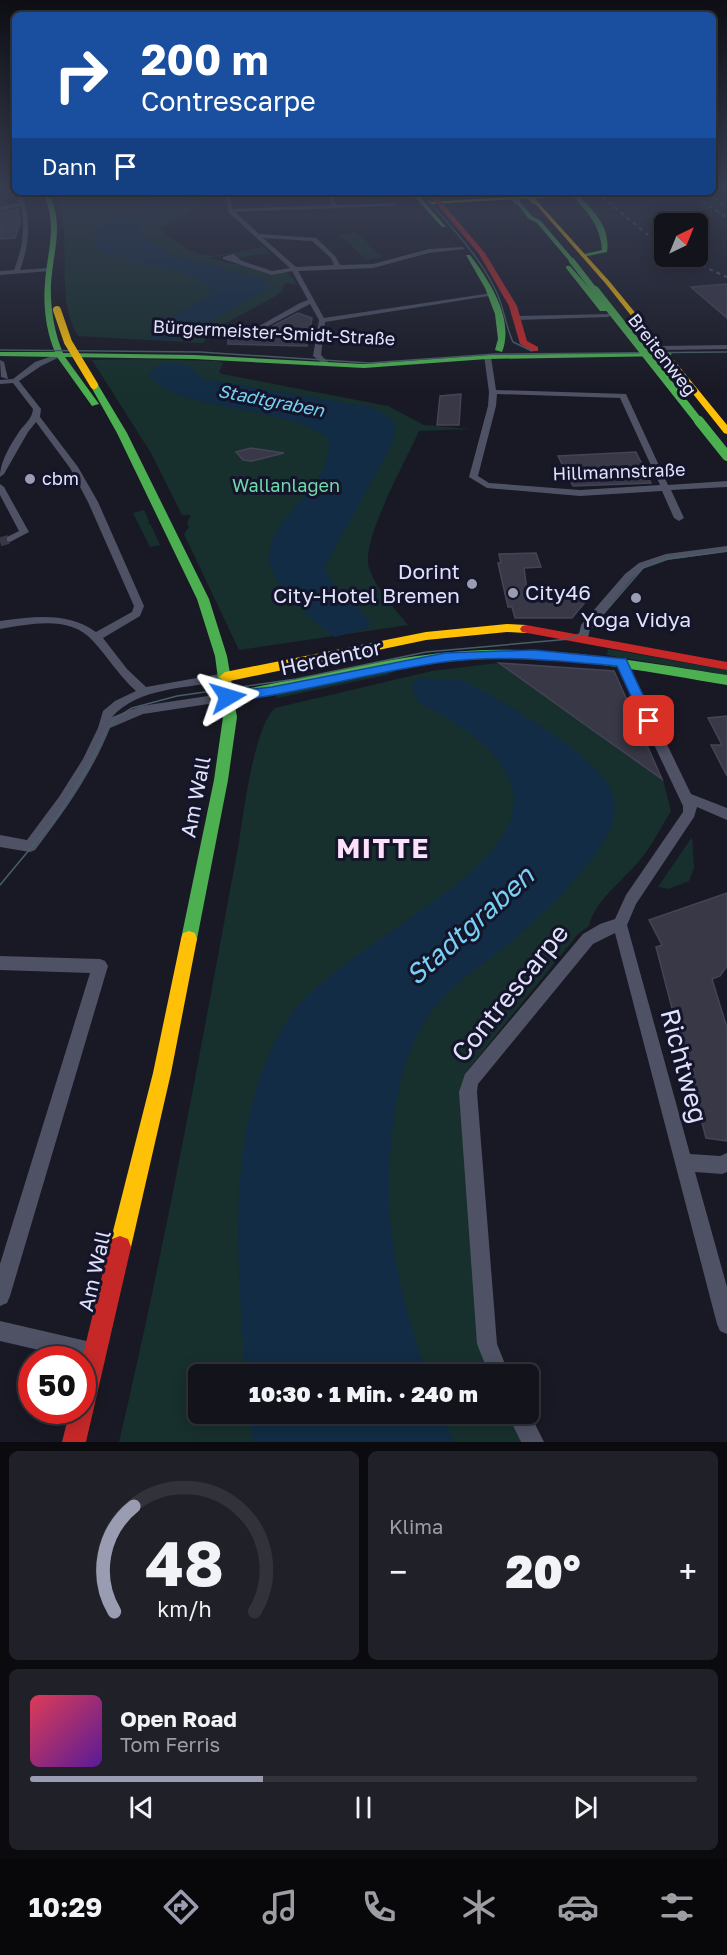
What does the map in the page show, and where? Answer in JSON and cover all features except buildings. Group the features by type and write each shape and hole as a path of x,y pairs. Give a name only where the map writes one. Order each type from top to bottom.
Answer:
{"main road":[{"name":"Am Wall","path":"54,256 50,264 49,304 58,349 120,441 128,445 202,597 221,656 231,717 212,829 162,1073 98,1353 74,1442"},
{"path":"469,256 492,295 503,340 493,353"},
{"path":"484,256 513,306 523,342 535,349"},
{"path":"572,256 727,439"},
{"path":"572,256 727,456"},
{"path":"576,261 590,256"},
{"name":"Breitenweg","path":"576,261 608,315 727,466"},
{"name":"Breitenweg","path":"576,261 665,351 727,431"},
{"path":"50,264 56,262 57,310 68,342 128,445"},
{"name":"Bürgermeister-Smidt-Straße","path":"6,352 172,345 321,358 665,351"},
{"name":"Bürgermeister-Smidt-Straße","path":"6,352 43,355 58,349"},
{"name":"Bürgermeister-Smidt-Straße","path":"493,353 535,349 637,352"},
{"path":"676,401 697,404 701,399"},
{"name":"Herdentor","path":"225,676 426,636 478,630 528,629 727,666"},
{"name":"Herdentor","path":"228,697 463,655 534,654 621,662 727,680"}],"street":[{"path":"16,272 21,256"},
{"path":"280,256 294,269 322,320 321,358"},
{"path":"332,256 338,267"},
{"path":"240,263 272,273 294,269 373,266 409,256"},
{"path":"0,273 16,272 50,264"},
{"path":"322,320 492,295"},
{"path":"247,335 302,304 312,302"},
{"path":"517,318 608,315"},
{"name":"Bürgermeister-Smidt-Straße","path":"665,351 727,347"},
{"path":"2,380 15,381 58,349"},
{"name":"Bürgermeister-Smidt-Straße","path":"665,351 727,352"},
{"path":"2,380 6,352"},
{"path":"493,353 493,392 623,396 679,518"},
{"path":"2,380 43,355"},
{"path":"0,474 24,431 36,417 37,409 15,381"},
{"name":"Hillmannstraße","path":"493,392 492,406 473,477 477,482 487,485 580,493 727,484"},
{"path":"36,417 74,467 93,502 139,606 136,614 97,636"},
{"path":"1,488 16,522 24,532 10,539"},
{"path":"583,639 585,628 629,576 642,565 666,557 727,549"},
{"path":"0,625 54,618 79,624 97,636 123,674 143,691"},
{"path":"620,925 631,900 689,813 686,798 621,662"},
{"path":"0,841 30,846 62,804 106,720 143,691 225,676"},
{"path":"106,720 141,710 228,697"},
{"path":"686,798 727,814"},
{"name":"Richtweg","path":"620,925 727,1324"},
{"name":"Contrescarpe","path":"495,1364 487,1344 468,1092 471,1080 588,939 605,929 620,925"},
{"path":"0,963 100,966 0,1296"},
{"path":"683,1162 722,1165 727,1162"},
{"path":"0,1331 98,1353"},
{"path":"524,1424 533,1442"}],"green space":[{"path":"64,256 221,256 210,258 233,264 244,262 270,271 287,271 297,284 285,283 281,292 274,297 209,332 203,343 78,336 68,312"},
{"path":"362,256 383,257 366,260"},
{"name":"Wallanlagen","path":"92,360 217,361 223,363 219,372 222,374 388,406 424,425 470,429 419,431 386,500 371,539 368,556 372,576 408,625 239,650 184,534 189,527 187,523 191,515 182,515 151,453"},
{"path":"144,510 148,524 151,525 160,545 150,547 133,513"},
{"path":"608,649 727,670 727,675 607,655"},
{"path":"498,663 663,780 671,811 646,852 598,906 589,926 578,934 466,1072 462,1094 490,1364 188,1364 188,1424 516,1424 525,1442 119,1442 183,1142 247,791 261,733 275,708 432,671"},
{"path":"401,668 387,675 277,698 275,693"},
{"path":"692,837 694,868 689,881 668,889 658,887"}],"water":[{"path":"114,256 178,256 266,280 269,284 266,290 181,338 156,340 148,337 151,328 203,300 211,292 202,282 190,275"},
{"name":"Stadtgraben","path":"166,362 187,365 204,379 370,407 387,415 396,426 392,444 324,568 331,580 370,622 369,628 335,637 292,600 272,571 270,550 277,532 318,479 327,460 328,438 309,427 285,419 182,396 163,387 149,375 154,368"},
{"name":"Stadtgraben","path":"418,678 459,680 527,717 570,747 603,778 613,796 613,823 591,860 552,904 513,940 453,988 432,1010 417,1035 407,1060 393,1126 389,1192 394,1252 400,1282 424,1364 244,1364 238,1242 243,1152 251,1109 264,1067 283,1027 317,987 469,873 504,834 513,793 488,749 418,702 412,686"},
{"path":"250,1424 446,1424 454,1442 253,1442"}],"tunnel":[{"path":"0,542 10,539"}],"tram line":[{"path":"474,256 488,275 498,295 513,342 532,351"},
{"path":"0,350 200,352 369,363 496,354 727,352"},
{"path":"0,885 59,814 87,769 107,729 116,718 132,708 177,696 296,679 426,652 570,639 592,627 643,568 668,559 727,551"}],"railway":[{"path":"705,267 727,277"}],"traffic: fast":[{"path":"52,256 48,290 53,335 62,359 95,404"},
{"path":"468,256 482,276 499,314 502,327 499,350"},
{"path":"568,256 572,261"},
{"path":"572,261 727,456"},
{"path":"568,267 603,309"},
{"path":"0,354 194,357 364,366 487,357 668,354"},
{"path":"94,385 122,433 203,599 221,656 230,717 221,780 189,939"},
{"path":"228,697 405,662 465,655 531,655 597,660 727,680"}],"traffic: slow":[{"path":"584,256 727,431"},
{"path":"57,310 68,342 94,385"},
{"path":"225,677 426,636 507,628 526,629"},
{"path":"120,1247 162,1073 189,939"}],"traffic: jam":[{"path":"484,256 513,306 523,342 535,349"},
{"path":"526,629 727,666"},
{"path":"74,1442 120,1247"}],"place":[{"name":"cbm","path":"30,479"},
{"name":"Dorint City-Hotel Bremen","path":"472,584"},
{"name":"City46","path":"513,593"},
{"name":"Yoga Vidya","path":"636,598"}],"district":[{"name":"MITTE","path":"383,849"}],"route":[{"path":"228,697 272,692 401,664 445,657 534,654 621,662 649,721"}]}
